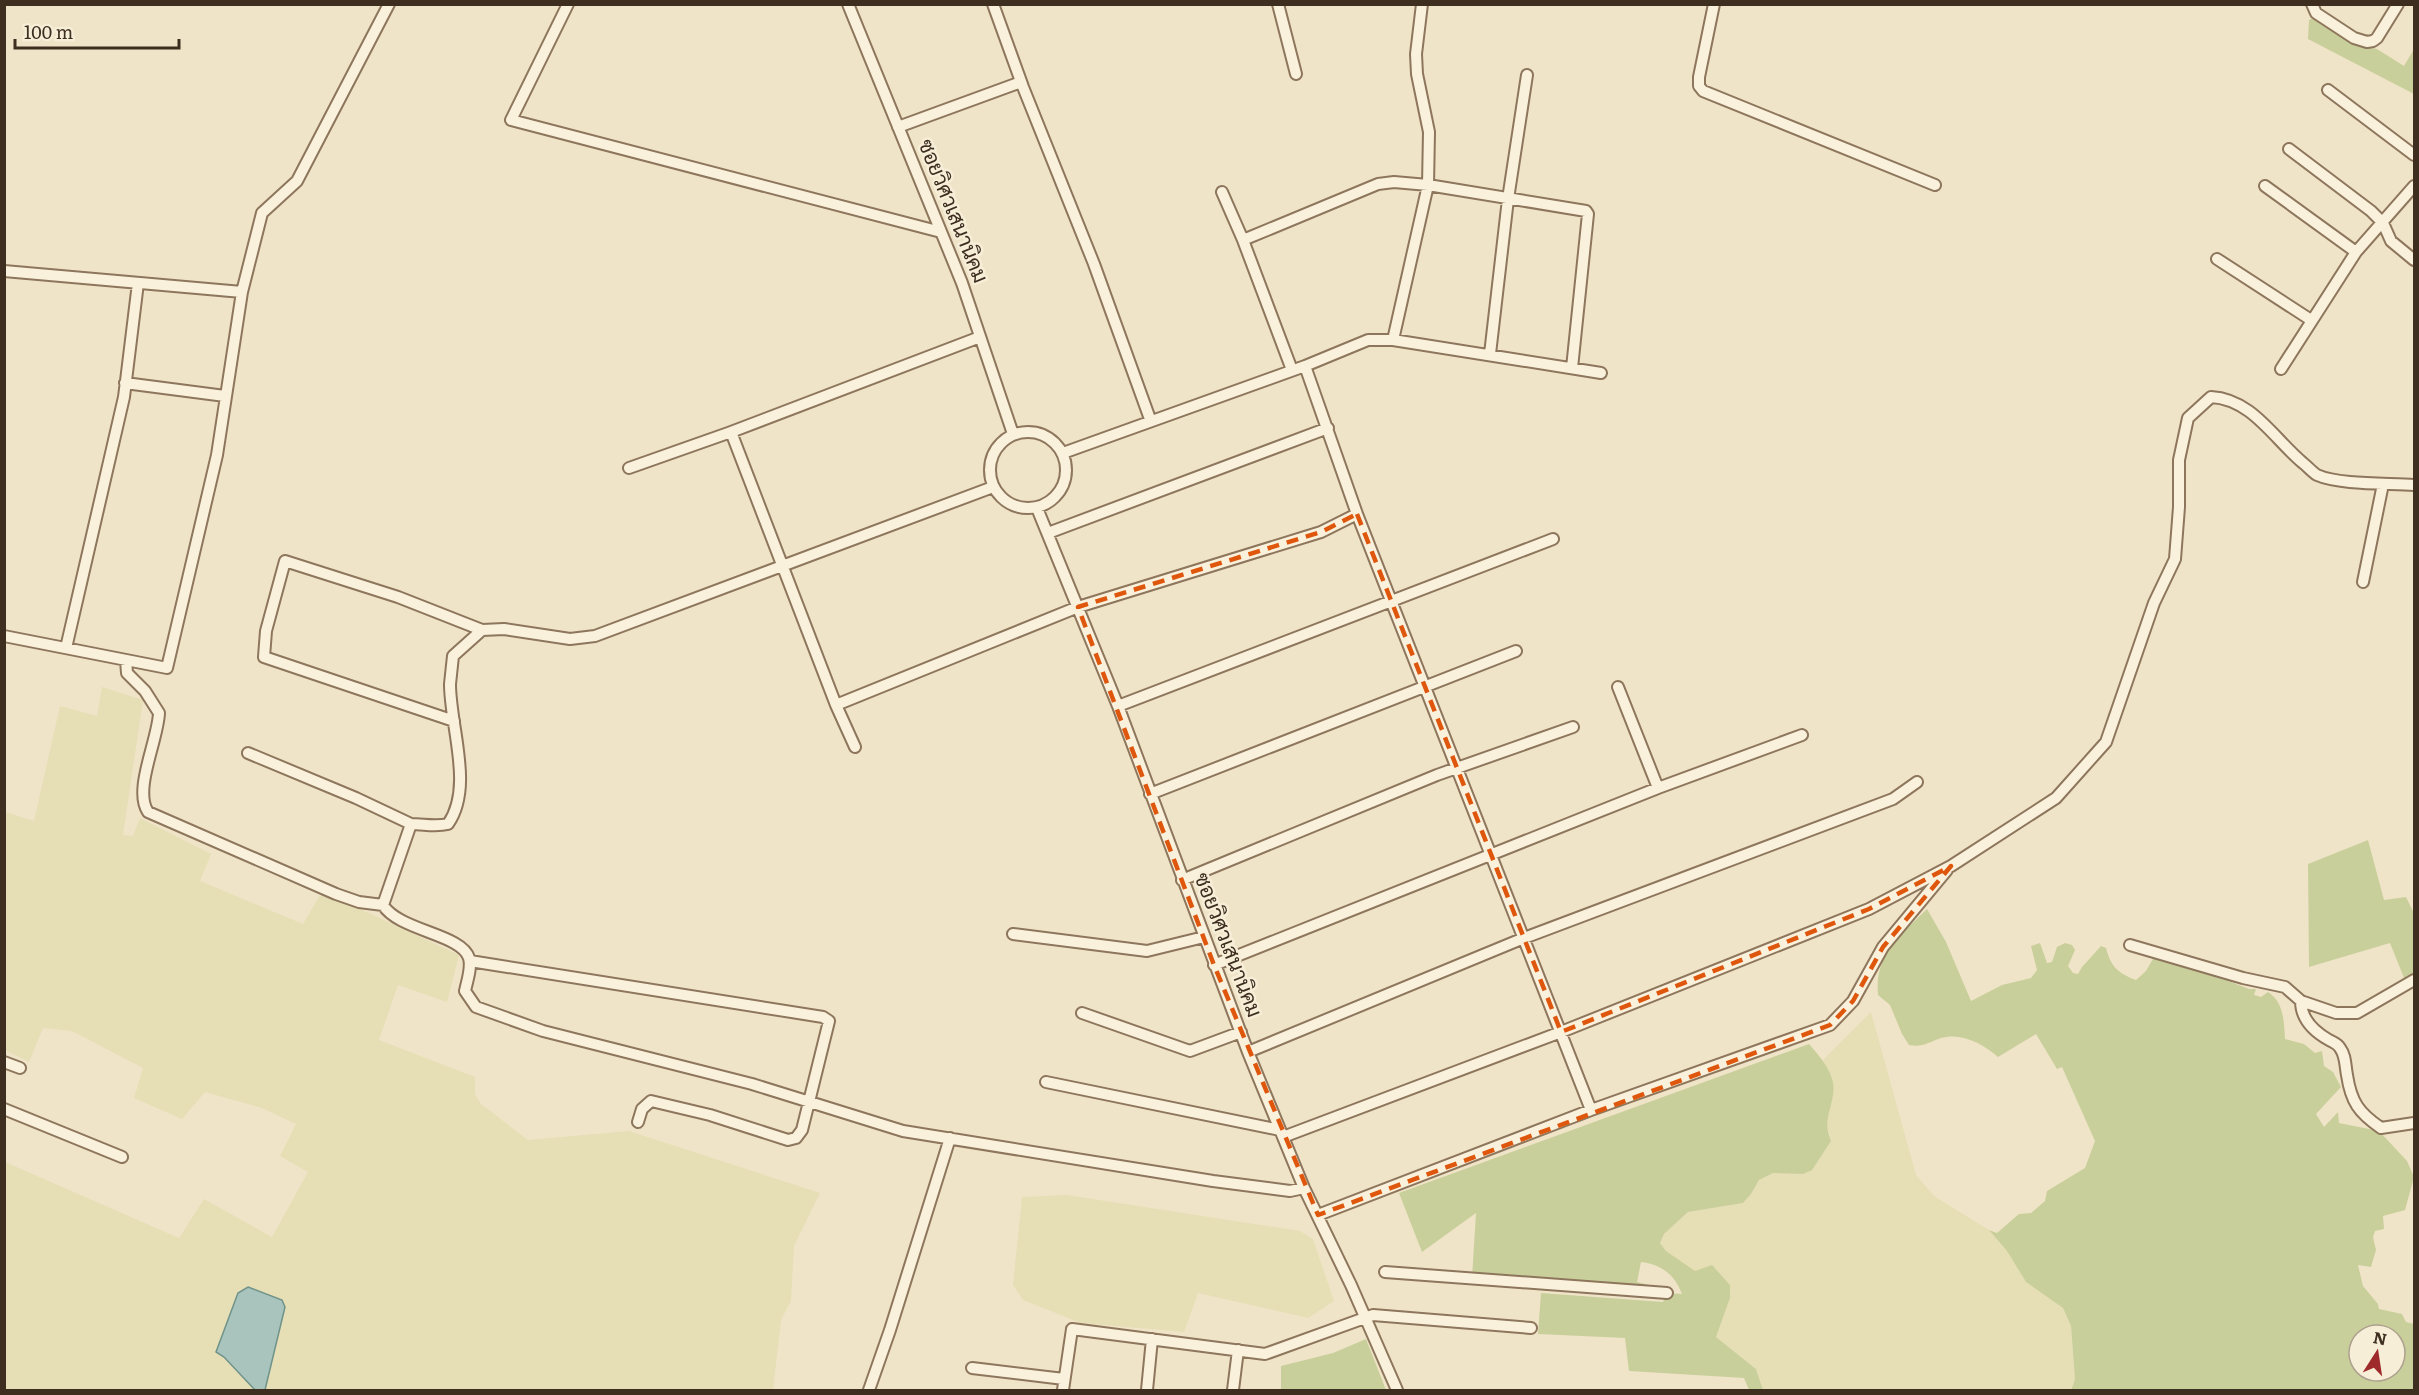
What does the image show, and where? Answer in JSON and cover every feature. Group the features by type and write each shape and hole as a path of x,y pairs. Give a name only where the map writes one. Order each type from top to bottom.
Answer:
{"street":[{"path":"4,636 167,668 217,455 242,292 262,213 297,181 389,4"},
{"path":"567,4 511,120 941,232"},
{"name":"ซอยวิศวเสนานิคม","path":"848,4 962,284 1013,434"},
{"path":"993,4 1021,82 1094,264 1150,419"},
{"path":"1278,4 1296,74"},
{"path":"1393,340 1428,185 1429,132 1417,74 1416,54 1422,4"},
{"path":"1714,4 1699,77 1699,86 1703,91 1935,185"},
{"path":"2312,4 2316,13 2354,38 2367,42 2377,38 2398,4"},
{"path":"1490,354 1508,199 1527,75"},
{"path":"898,127 1021,82"},
{"path":"2328,90 2415,155"},
{"path":"2289,149 2371,211 2383,223 2391,241 2415,260"},
{"path":"1243,240 1378,184 1394,182 1428,185 1586,211 1588,214 1572,368"},
{"path":"2265,186 2356,252"},
{"path":"2281,369 2356,252 2415,186"},
{"path":"1222,192 1243,240 1292,370"},
{"path":"2217,259 2311,320"},
{"path":"4,271 242,292"},
{"path":"66,648 125,383 138,283"},
{"path":"629,468 731,432 980,337"},
{"path":"1063,453 1150,419 1305,366 1368,340 1393,340 1601,373"},
{"path":"1305,366 1357,514 1591,1110"},
{"path":"125,383 225,396"},
{"path":"1046,1082 1282,1134 1561,1032 1869,909 1951,866 2056,798 2106,742 2154,603 2175,559 2179,507 2179,460 2188,418 2211,397 2228,398 2258,418 2286,449 2318,475 2348,481 2415,484"},
{"path":"1048,533 1328,428"},
{"path":"731,432 836,705 855,747"},
{"path":"1025,432 1047,436 1063,453 1067,464 1064,486 1057,496 1037,508 1024,509 1012,505 1001,498 993,487 990,475 992,456 1003,441 1013,434 1025,432"},
{"path":"2363,582 2383,484"},
{"path":"454,721 264,657 266,631 285,561 398,597 482,630 504,629 570,639 595,636 993,487"},
{"name":"ซอยวิศวเสนานิคม","path":"1037,508 1118,706 1248,1052 1304,1188 1397,1390"},
{"path":"836,705 1078,607 1321,532 1357,514"},
{"path":"1118,706 1553,539"},
{"path":"248,753 357,798 411,824 438,827 448,824 454,816 460,795 459,762 450,684 453,656 482,630"},
{"path":"1150,794 1516,651"},
{"path":"126,660 127,673 145,691 159,713 142,790 144,807 148,812 336,894 359,902 383,905 388,912 402,922 437,934 461,948 468,954 470,961 465,991 477,1007 543,1031 752,1084 903,1131 1213,1181 1290,1191 1304,1188"},
{"path":"1618,687 1658,789"},
{"path":"1182,880 1457,768 1573,727"},
{"path":"1214,965 1491,854 1802,735"},
{"path":"1248,1052 1524,938 1846,818 1893,799 1917,782"},
{"path":"383,905 411,824"},
{"path":"1318,1215 1591,1110 1830,1024 1853,1001 1884,947 1951,866"},
{"path":"1013,934 1147,951 1204,937"},
{"path":"2130,945 2243,978 2285,987 2301,1001 2336,1013 2357,1012 2415,980"},
{"path":"470,961 823,1017 829,1021 802,1130 792,1140 651,1101 642,1109 638,1122"},
{"path":"2301,1001 2301,1013 2308,1024 2339,1045 2345,1055 2347,1077 2353,1098 2362,1115 2381,1128 2415,1123"},
{"path":"1082,1012 1190,1051 1241,1032"},
{"path":"4,1062 20,1068"},
{"path":"4,1109 27,1116 122,1157"},
{"path":"869,1390 950,1138"},
{"path":"1385,1272 1667,1293"},
{"path":"1063,1390 1072,1329 1265,1354 1373,1315 1531,1328"},
{"path":"1147,1390 1152,1339"},
{"path":"1233,1390 1238,1350"},
{"path":"972,1368 1064,1379"}],"highlighted area":[{"path":"1357,514 1561,1032 1869,909 1951,866 1883,947 1853,1001 1830,1025 1318,1215 1214,965 1078,607 1321,532"}],"shaded area":[{"path":"102,687 143,700 123,835 133,836 140,818 211,854 200,881 303,924 320,895 356,907 459,955 447,1002 398,985 379,1040 475,1077 475,1094 481,1104 528,1140 629,1131 820,1193 794,1246 791,1301 781,1320 773,1390 5,1390 5,1162 179,1238 204,1199 272,1237 308,1172 280,1156 296,1124 262,1108 205,1092 182,1119 134,1098 143,1068 72,1031 43,1028 29,1062 5,1050 5,812 34,821 60,706 97,716"},
{"path":"1871,1012 1916,1175 1934,1196 1989,1230 2007,1251 2026,1282 2063,1308 2071,1326 2075,1379 2070,1390 1763,1390 1756,1369 1716,1337 1730,1298 1666,1251 1660,1243 1664,1234 1688,1212 1743,1203 1759,1180 1773,1173 1803,1174 1831,1141 1826,1120 1834,1092 1831,1075 1823,1060"},
{"path":"1067,1195 1300,1231 1313,1239 1334,1301 1308,1318 1198,1293 1184,1332 1081,1323 1023,1300 1013,1285 1022,1197"}],"green space":[{"path":"2315,17 2368,47 2377,49 2404,66 2414,49 2414,94 2308,39 2309,20"},
{"path":"2368,840 2384,900 2406,897 2414,913 2414,973 2404,978 2390,943 2309,967 2308,864"},
{"path":"1927,909 1946,942 1971,1001 2002,985 2031,978 2037,970 2031,946 2040,943 2047,963 2052,962 2057,947 2065,943 2072,945 2075,950 2068,966 2073,973 2078,974 2101,946 2106,948 2116,968 2124,975 2136,980 2146,971 2154,957 2249,989 2256,989 2254,995 2261,997 2268,992 2273,996 2282,1013 2285,1039 2304,1044 2315,1053 2322,1051 2324,1066 2333,1072 2341,1087 2316,1114 2324,1127 2338,1112 2339,1123 2379,1131 2407,1161 2414,1177 2405,1210 2383,1216 2384,1229 2375,1231 2373,1237 2376,1250 2371,1267 2358,1265 2363,1286 2378,1304 2379,1309 2402,1314 2406,1322 2414,1324 2414,1390 2071,1390 2075,1379 2071,1326 2063,1308 2026,1282 2007,1251 1989,1230 1997,1233 2019,1214 2031,1213 2045,1201 2047,1191 2085,1168 2095,1141 2062,1067 2057,1069 2036,1034 1998,1057 1972,1040 1964,1038 1941,1038 1921,1045 1909,1045 1890,1005 1878,995 1880,968 1891,946"},
{"path":"1809,1044 1827,1067 1833,1081 1833,1095 1827,1122 1831,1141 1812,1170 1803,1174 1773,1173 1759,1180 1743,1203 1688,1212 1664,1234 1660,1243 1666,1251 1695,1271 1712,1265 1730,1285 1730,1298 1716,1337 1756,1369 1763,1390 1749,1390 1744,1378 1629,1371 1625,1338 1538,1334 1541,1293 1663,1302 1666,1294 1472,1278 1476,1213 1422,1252 1399,1193","holes":["1641,1262 1661,1268 1671,1276 1682,1294 1667,1293 1666,1289 1637,1282"]},
{"path":"1366,1339 1386,1390 1281,1390 1281,1366 1333,1353"}],"water":[{"path":"248,1287 282,1300 285,1307 265,1390 255,1390 224,1357 216,1352 238,1293"}]}
